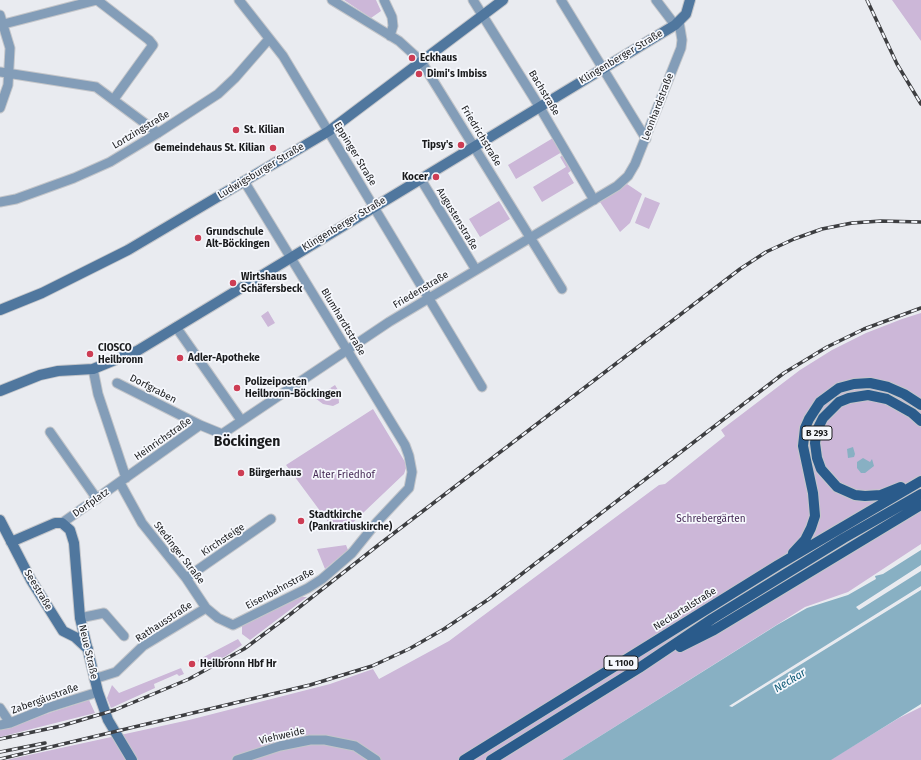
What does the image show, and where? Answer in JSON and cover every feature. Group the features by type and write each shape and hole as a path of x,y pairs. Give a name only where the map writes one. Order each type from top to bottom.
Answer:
{"main road":[{"path":"778,565 805,540 815,516 813,493 804,457 804,442 809,418 820,402 839,388 854,384 870,383 888,387 904,394 921,405"},
{"name":"B 293","path":"921,421 912,413 887,398 868,395 856,396 839,402 823,418 815,443 819,464 828,478 837,487 855,495 881,495 921,477"},
{"name":"Neckartalstraße","path":"464,760 778,565 921,481"},
{"name":"L 1100","path":"492,760 639,668 719,615 844,538 921,494"},
{"path":"639,668 714,630 921,505"}],"street":[{"path":"4,24 97,0 149,40 153,45 114,99"},
{"name":"Eppinger Straße","path":"239,0 283,56 482,387"},
{"name":"Friedrichstraße","path":"332,0 399,40 421,61 562,290"},
{"path":"384,0 392,17 393,26 390,36"},
{"name":"Bachstraße","path":"473,0 539,106 594,200"},
{"name":"Ludwigsburger Straße","path":"0,310 42,293 128,250 328,131 503,0"},
{"path":"561,0 646,139"},
{"path":"656,0 677,24 686,14 690,0"},
{"path":"0,15 4,24 10,48 10,73 8,85 0,108"},
{"name":"Klingenberger Straße","path":"0,391 40,375 58,371 93,368 136,351 539,106 677,24"},
{"name":"Leonhardstraße","path":"617,186 632,169 646,139 681,48 682,40 677,24"},
{"name":"Lortzingstraße","path":"0,202 16,199 74,178 110,162 158,133 218,94 235,78 269,39"},
{"path":"0,72 96,87 158,133"},
{"name":"Augustenstraße","path":"420,178 476,270"},
{"name":"Blumhardtstraße","path":"244,181 405,445 409,456 412,477"},
{"name":"Friedenstraße","path":"241,420 346,349 428,298 617,186"},
{"path":"176,327 241,420"},
{"name":"Stedinger Straße","path":"93,368 98,394 123,480 142,523 186,578 206,608 218,618 233,626"},
{"name":"Dorfgraben","path":"117,383 200,426"},
{"name":"Heinrichstraße","path":"123,480 200,426 222,434 241,420"},
{"path":"50,432 97,499"},
{"name":"Eisenbahnstraße","path":"233,626 308,588 322,579 352,553 377,522 408,488 412,477"},
{"name":"Dorfplatz","path":"11,542 55,523 62,523 123,480"},
{"name":"Kirchsteige","path":"186,578 271,519"},
{"name":"Seestraße","path":"0,520 31,580 63,631 75,637 88,649"},
{"name":"Dorfplatz","path":"62,523 70,530 72,535"},
{"name":"Neue Straße","path":"72,535 80,618 94,679 108,720 132,760"},
{"name":"Rathausstraße","path":"94,679 116,672 143,646 206,608"},
{"path":"80,618 104,613 124,636"},
{"name":"Zabergäustraße","path":"0,725 10,723 47,708 98,692"},
{"path":"0,708 10,723"},
{"name":"Viehweide","path":"237,760 280,746 310,740 325,740 355,746 376,760"}],"green space":[{"path":"344,0 376,0 381,11 371,18"},
{"path":"892,0 921,0 921,41"},
{"path":"553,138 562,152 516,179 508,165"},
{"path":"563,155 572,170 568,173 574,183 542,202 533,187 566,167 560,157"},
{"path":"627,184 642,194 630,223 620,232 600,202"},
{"path":"645,197 660,203 649,229 635,223"},
{"path":"499,201 510,219 480,237 469,219"},
{"path":"268,311 275,323 268,327 261,316"},
{"name":"Schrebergärten","path":"921,313 921,544 848,592 805,607 562,760 6,760 189,720 330,684 373,669 379,679 449,641 659,485 665,484 725,436 721,430 800,370 832,350 866,333"},
{"path":"335,385 338,390 339,403 333,406 323,404 315,398"},
{"name":"Alter Friedhof","path":"373,409 405,462 406,468 404,474 343,532 332,527 286,465"},
{"path":"346,545 348,550 325,569 317,549"},
{"path":"300,597 307,597 250,640 242,634 242,626"},
{"path":"238,639 242,645 226,656 201,668 198,660"},
{"path":"181,668 184,674 179,676 177,674 154,684 155,688 111,708 107,698 112,685 119,693"},
{"path":"89,700 95,713 0,737 0,729"},
{"path":"921,707 921,760 830,760 899,718"}],"water":[{"path":"853,447 855,454 854,457 848,458 847,449"},
{"path":"863,458 870,462 872,459 874,466 865,473 861,473 857,468 857,462"},
{"name":"Neckar","path":"921,550 921,565 856,607 859,610 921,571 921,586 729,706 732,707 921,590 921,704 831,760 562,760 777,625 807,608 848,595 876,579 875,576 883,574"}],"railway":[{"path":"867,0 897,64 921,104"},
{"path":"0,739 61,726 115,710 189,679 244,649 740,269 766,252 794,239 822,229 852,223 881,221 921,222"},
{"path":"0,759 310,685 372,666 409,649 444,629 489,599 784,373 827,347 864,329 921,308"},
{"path":"0,752 45,743"}],"place":[{"name":"Eckhaus","path":"412,58"},
{"name":"Dimi's Imbiss","path":"419,74"},
{"name":"St. Kilian","path":"236,130"},
{"name":"Tipsy's","path":"461,145"},
{"name":"Gemeindehaus St. Kilian","path":"273,148"},
{"name":"Kocer","path":"436,177"},
{"name":"Grundschule Alt-Böckingen","path":"198,238"},
{"name":"Wirtshaus Schäfersbeck","path":"233,283"},
{"name":"CIOSCO Heilbronn","path":"90,354"},
{"name":"Adler-Apotheke","path":"180,358"},
{"name":"Polizeiposten Heilbronn-Böckingen","path":"237,388"},
{"name":"Bürgerhaus","path":"241,473"},
{"name":"Stadtkirche (Pankratiuskirche)","path":"301,521"},
{"name":"Heilbronn Hbf Hr","path":"192,664"}],"district":[{"name":"Böckingen","path":"247,442"}]}
